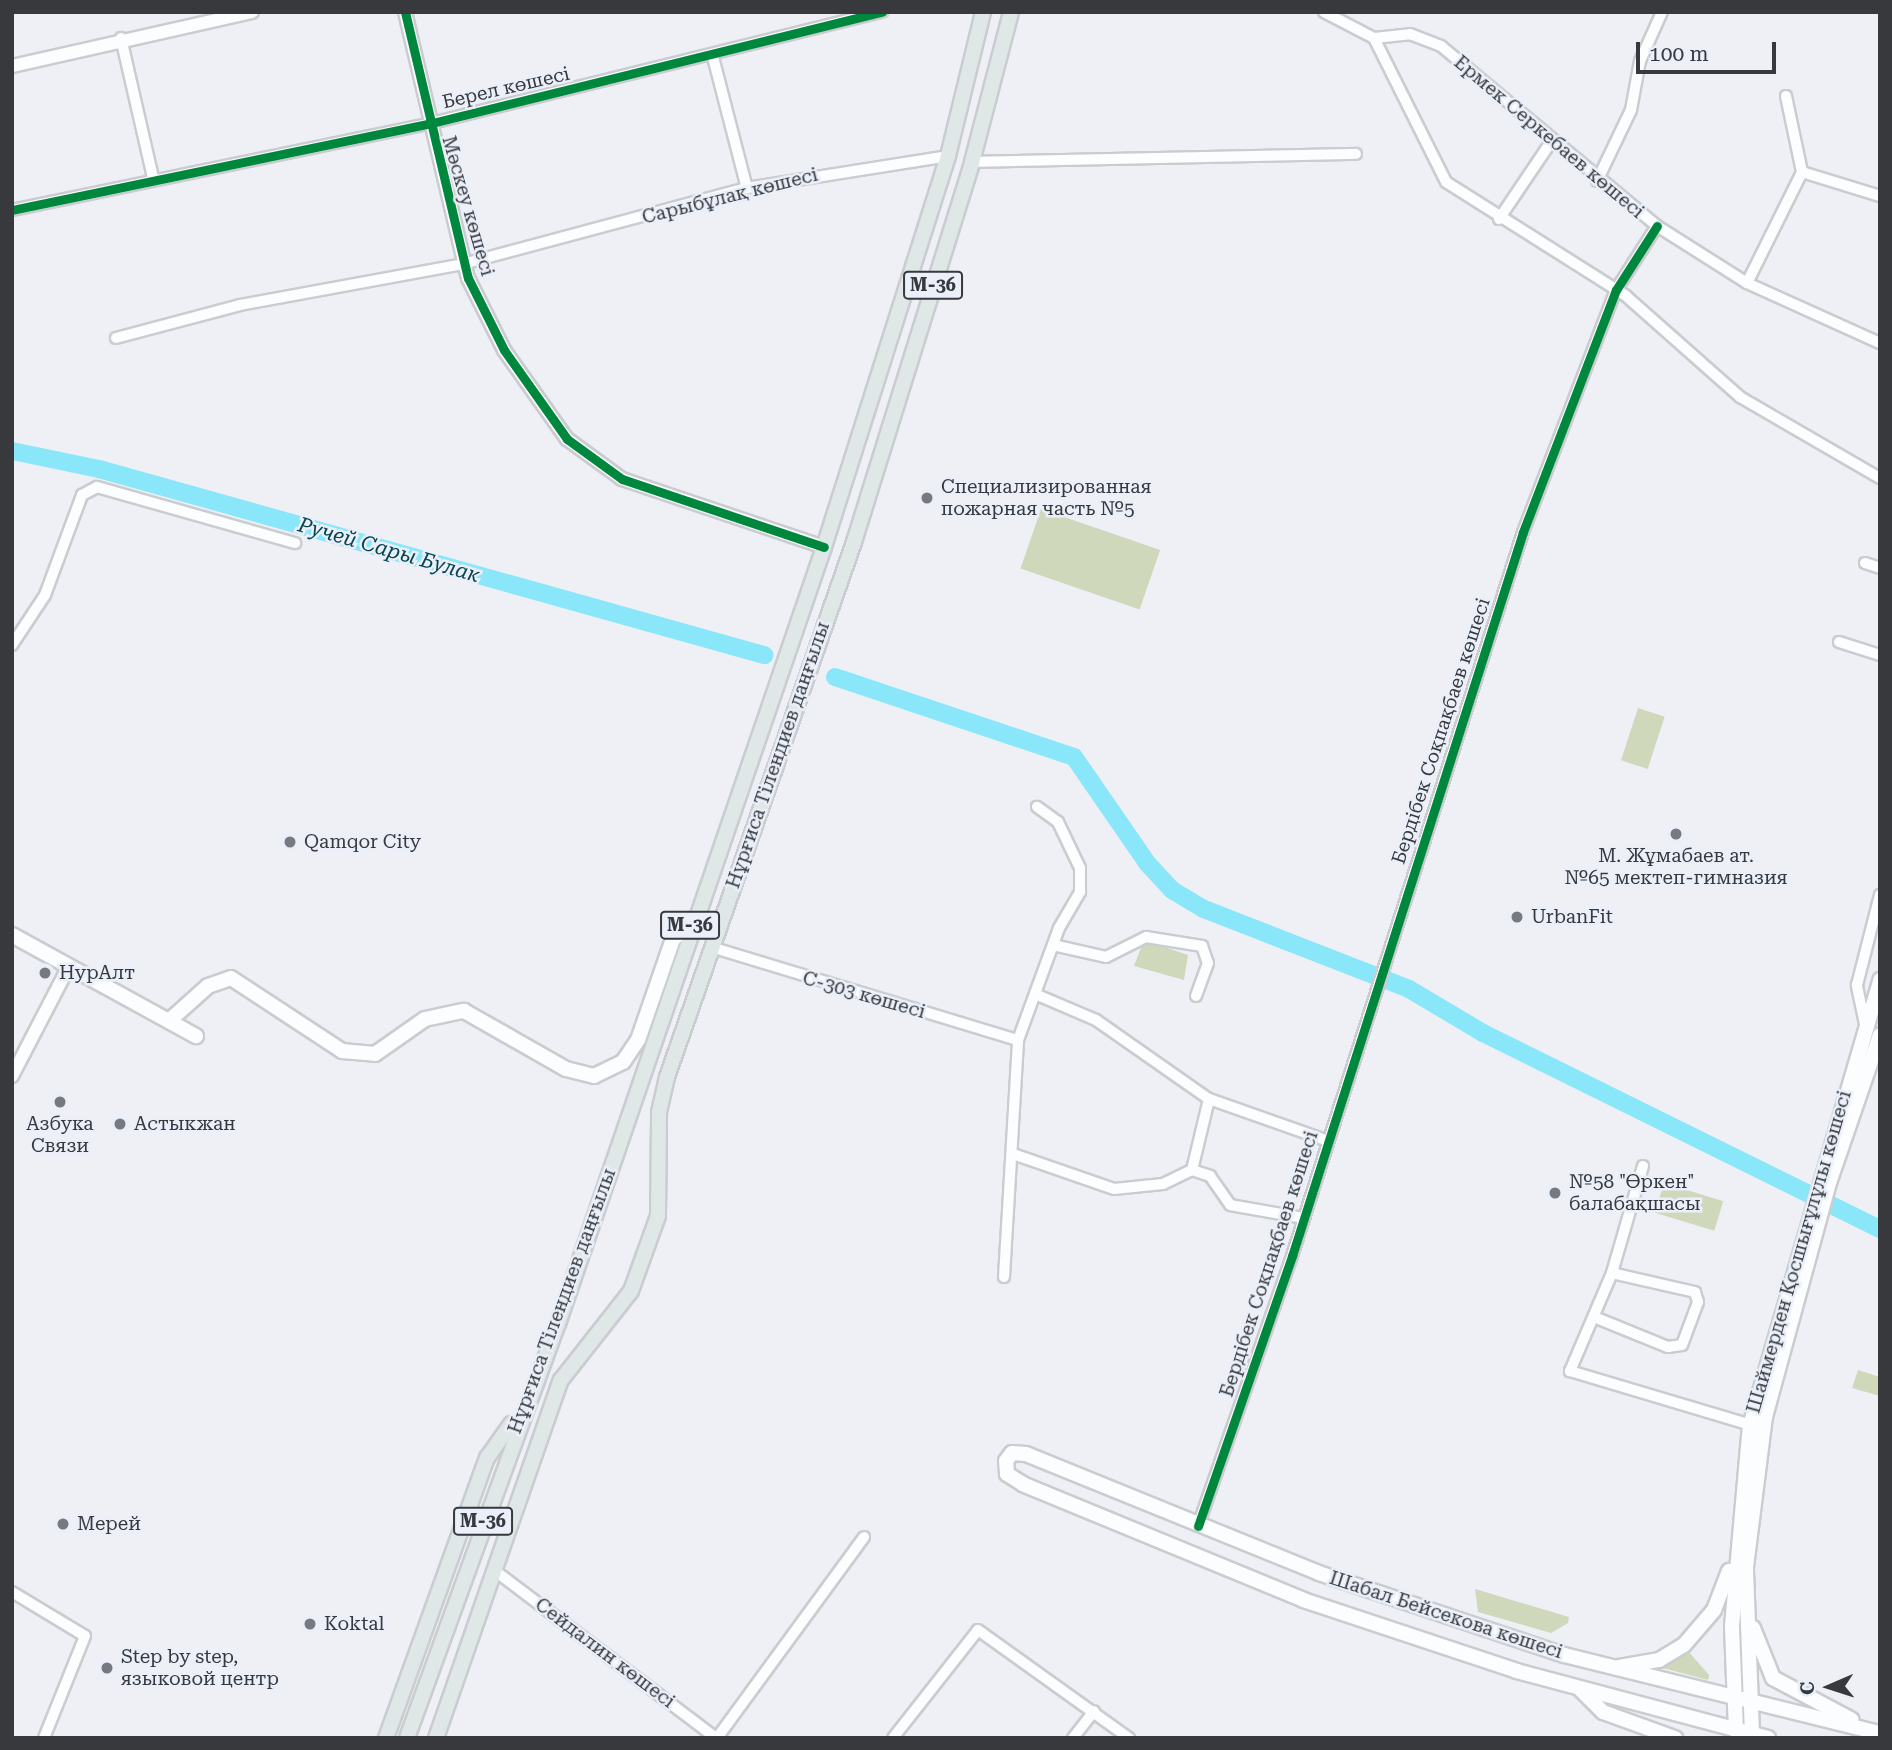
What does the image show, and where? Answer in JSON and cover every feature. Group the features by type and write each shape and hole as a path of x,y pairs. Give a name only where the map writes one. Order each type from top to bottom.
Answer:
{"main road":[{"name":"M-36","path":"824,547 948,156 983,12"},
{"name":"M-36","path":"849,555 972,162 1011,12"},
{"name":"Сарыбұлақ көшесі","path":"948,156 972,162"},
{"name":"Мәскеу көшесі","path":"824,547 849,555"},
{"name":"Нұрғиса Тілендиев даңғылы","path":"407,1738 522,1409 538,1371 690,926 824,547"},
{"name":"Нұрғиса Тілендиев даңғылы","path":"436,1738 561,1380 631,1291 658,1216 659,1112 711,947 774,762 849,555"},
{"path":"750,754 774,762"},
{"path":"169,1021 208,986 231,978 342,1051 375,1054 425,1019 464,1011 566,1069 594,1076 623,1062 638,1040 673,939 690,926"},
{"path":"12,935 196,1036"},
{"name":"Шаймерден Қосшығұлұлы көшесі","path":"1737,1734 1734,1700 1735,1553 1756,1427 1880,980"},
{"name":"Шаймерден Қосшығұлұлы көшесі","path":"1824,1178 1880,1035"},
{"path":"538,1371 561,1380"},
{"path":"386,1738 487,1458 522,1409"},
{"name":"Шаймерден Қосшығұлұлы көшесі","path":"1753,1736 1749,1703 1747,1609 1756,1427"},
{"name":"Шабал Бейсекова көшесі","path":"1768,1738 1737,1734 1579,1688 1304,1600 1007,1474 1008,1456 1026,1454 1198,1526 1414,1607 1612,1668 1734,1700 1877,1732"},
{"path":"1612,1668 1659,1660 1685,1644 1714,1610 1735,1553"},
{"path":"1747,1609 1773,1678 1877,1732"},
{"path":"1579,1688 1603,1712 1675,1738"},
{"path":"422,1693 432,1704 447,1706"}],"street":[{"path":"12,66 121,38 252,12"},
{"name":"Мәскеу көшесі","path":"405,12 428,124 463,264 493,332 567,439 605,470 824,547"},
{"name":"Берел көшесі","path":"12,210 153,178 428,124 713,57 882,12"},
{"path":"1324,12 1374,38 1434,170 1499,219 1616,290 1741,397 1880,478"},
{"path":"1597,181 1631,110 1640,61 1662,12"},
{"name":"Ермек Серкебаев көшесі","path":"1374,38 1410,34 1441,46 1597,181 1657,226 1747,283 1880,343"},
{"path":"121,38 153,178"},
{"path":"713,57 747,188"},
{"path":"1747,283 1802,173 1786,96"},
{"path":"1499,219 1551,142"},
{"name":"Сарыбұлақ көшесі","path":"972,162 1356,154"},
{"name":"Сарыбұлақ көшесі","path":"116,338 240,306 463,264 747,188 948,156"},
{"path":"1802,173 1880,196"},
{"name":"Бердібек Соқпақбаев көшесі","path":"1198,1526 1304,1218 1374,989 1533,510 1616,290 1657,226"},
{"path":"12,645 45,595 82,495 97,487 295,543"},
{"path":"1865,563 1880,568"},
{"path":"1839,642 1880,654"},
{"path":"1004,1277 1018,1040 1053,945 1080,892 1080,868 1058,822 1037,807"},
{"path":"1866,1025 1857,985 1880,895"},
{"path":"1053,945 1106,957 1146,937 1202,946 1208,963 1196,996"},
{"name":"С-303 көшесі","path":"711,947 1018,1040"},
{"path":"12,1076 69,966"},
{"path":"1035,994 1086,1013 1209,1099 1328,1141"},
{"path":"1192,1170 1209,1099"},
{"path":"1013,1154 1131,1192 1192,1170 1210,1176 1230,1205 1304,1218"},
{"path":"1643,1166 1612,1272 1594,1317 1584,1326 1570,1371 1756,1427"},
{"path":"1594,1317 1668,1348 1682,1345 1698,1295 1612,1272"},
{"path":"716,1738 864,1537"},
{"name":"Сейдалин көшесі","path":"494,1570 716,1738"},
{"path":"12,1592 23,1596 85,1636 44,1738"},
{"path":"893,1738 963,1642 987,1631 1129,1738"},
{"path":"1073,1738 1094,1712"}],"green space":[{"path":"1041,509 1160,550 1140,610 1020,569"},
{"path":"1638,708 1665,717 1648,769 1621,760"},
{"path":"1144,940 1188,955 1184,980 1134,966"},
{"path":"1664,1183 1723,1201 1714,1231 1655,1213"},
{"path":"1858,1370 1880,1377 1880,1396 1852,1388"},
{"path":"1475,1589 1569,1617 1568,1623 1551,1633 1478,1612"},
{"path":"1688,1651 1709,1675 1708,1680 1659,1667"}],"waterway":[{"name":"Ручей Сары Булак","path":"12,451 99,469 764,655"},
{"path":"835,677 1074,757 1147,863 1172,890 1204,909 1409,989 1483,1033 1880,1229"}],"cycle path":[{"path":"405,12 468,278 504,350 567,439 622,479 824,547"},
{"path":"12,210 428,124 882,12"},
{"path":"1198,1526 1292,1256 1523,532 1616,290 1657,226"}],"place":[{"name":"Специализированная пожарная часть №5","path":"927,498"},
{"name":"М. Жұмабаев ат. №65 мектеп-гимназия","path":"1676,834"},
{"name":"Qamqor City","path":"290,842"},
{"name":"UrbanFit","path":"1517,917"},
{"name":"НурАлт","path":"45,973"},
{"name":"Азбука Связи","path":"60,1102"},
{"name":"Астыкжан","path":"120,1124"},
{"name":"№58 \"Өркен\" балабақшасы","path":"1555,1193"},
{"name":"Мерей","path":"63,1524"},
{"name":"Koktal","path":"310,1624"},
{"name":"Step by step, языковой центр","path":"107,1668"}]}
